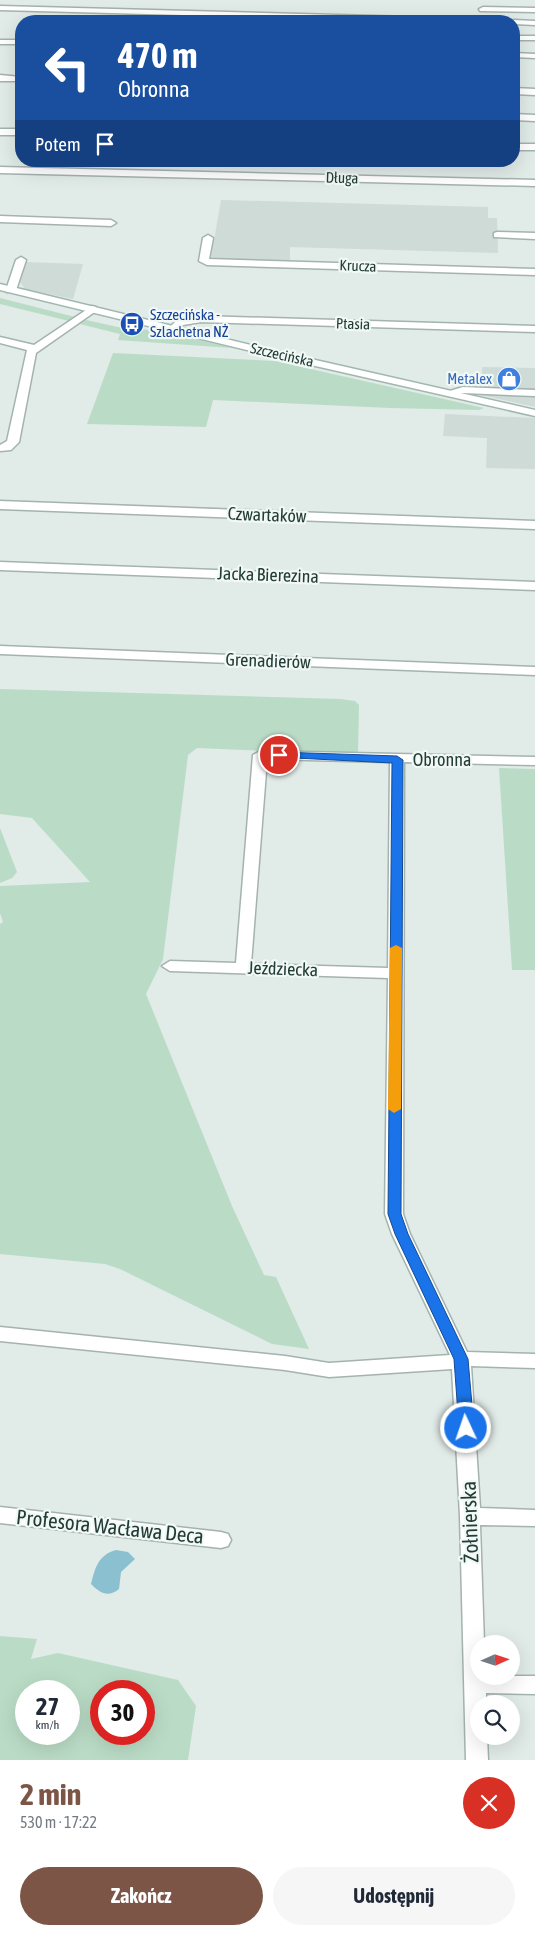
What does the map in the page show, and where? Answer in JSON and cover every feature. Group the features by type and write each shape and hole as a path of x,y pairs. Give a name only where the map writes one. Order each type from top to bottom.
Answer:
{"street":[{"path":"0,8 262,15"},
{"path":"483,9 535,10"},
{"path":"520,22 535,23"},
{"path":"520,38 535,38"},
{"path":"0,42 15,42"},
{"path":"520,55 535,56"},
{"path":"0,78 15,79"},
{"path":"520,91 535,92"},
{"path":"520,118 535,118"},
{"path":"0,132 15,132"},
{"path":"520,147 535,147"},
{"name":"Długa","path":"0,170 154,172 535,183"},
{"path":"0,218 111,223"},
{"path":"497,235 535,236"},
{"name":"Krucza","path":"208,238 204,261 207,262 535,272"},
{"path":"6,288 21,260"},
{"name":"Szczecińska","path":"6,288 535,413"},
{"path":"0,448 7,448 13,442 30,355 34,348 92,309"},
{"name":"Ptasia","path":"173,329 180,323 201,319 535,329"},
{"path":"0,340 34,348"},
{"path":"449,393 463,390 535,393"},
{"name":"Czwartaków","path":"0,505 535,525"},
{"name":"Jacka Bierezina","path":"0,566 535,586"},
{"name":"Grenadierów","path":"0,650 535,671"},
{"name":"Obronna","path":"243,968 260,755 397,760 535,761"},
{"name":"Żołnierska","path":"397,760 394,1214 461,1359 474,1635"},
{"name":"Jeździecka","path":"170,966 396,973"},
{"path":"0,1334 285,1363 318,1370 412,1366 447,1363 461,1359 535,1361"},
{"name":"Profesora Wacława Deca","path":"0,1515 221,1540"},
{"path":"470,1516 535,1518"},
{"path":"520,1684 535,1685"},
{"name":"Żołnierska","path":"476,1685 477,1760"}],"shaded area":[{"path":"221,200 488,207 488,218 497,218 498,253 290,247 290,260 216,260 211,258"},
{"path":"26,262 83,264 73,299 25,289 20,282"},
{"name":"Metalex","path":"482,367 535,368 535,391 482,389"},
{"name":"Metalex","path":"481,392 535,394 535,407 481,395"},
{"path":"445,414 535,418 535,469 486,468 487,438 443,436"}],"green space":[{"path":"0,298 75,317 69,321 0,304"},
{"path":"86,320 127,329 158,330 232,348 118,340 120,334 80,324"},
{"path":"113,353 275,361 484,408 479,410 390,408 213,400 206,427 87,424"},
{"path":"0,689 340,699 355,701 359,705 358,755 197,748 188,755 163,959 146,994 232,1206 264,1275 276,1277 309,1349 272,1344 120,1269 105,1264 0,1254 0,924 3,922 0,913 0,886 90,882 32,818 0,814"},
{"path":"499,768 535,769 535,970 512,970"},
{"path":"0,828 17,872 12,878 0,883"},
{"path":"0,1636 37,1639 31,1659 58,1653 178,1680 196,1706 188,1760 0,1760"}],"water":[{"path":"116,1550 128,1552 135,1559 121,1572 119,1589 108,1594 98,1590 91,1584 92,1578 101,1559"}],"slow traffic":[{"path":"394,1109 396,948"}],"place":[{"name":"Szczecińska - Szlachetna NŻ","path":"132,324"},
{"name":"Metalex","path":"509,379"}],"route":[{"path":"279,755 397,760 394,1214 461,1359 466,1428"}]}
